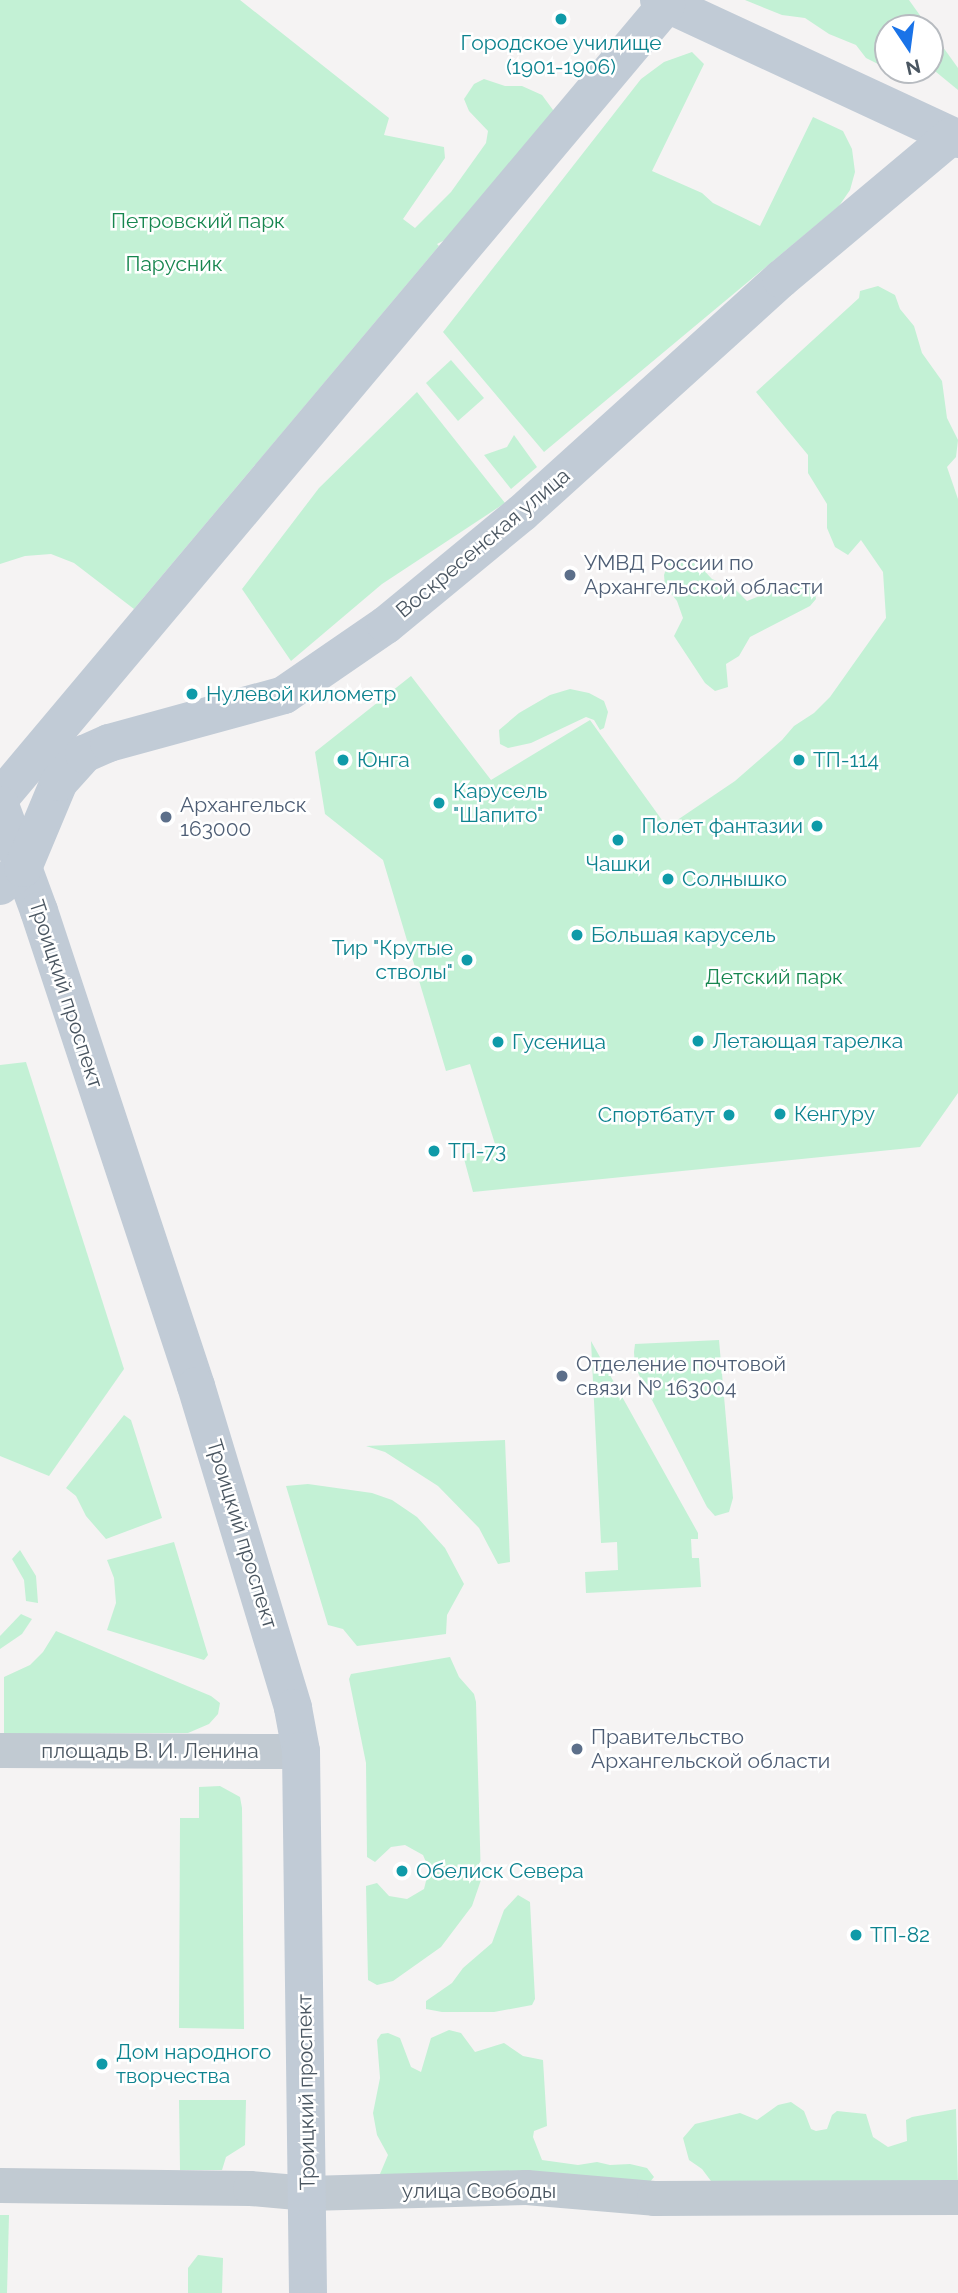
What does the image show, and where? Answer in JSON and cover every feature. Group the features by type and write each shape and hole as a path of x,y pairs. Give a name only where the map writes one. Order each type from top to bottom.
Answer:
{"street":[{"path":"0,798 663,3 725,29 954,138"},
{"name":"Воскресенская улица","path":"11,877 60,782 84,754 109,743 284,695 386,625 522,513 781,279 954,138"},
{"name":"Троицкий проспект","path":"0,805 11,877 196,1386 289,1688 300,1751 308,2293"},
{"name":"площадь В. И. Ленина","path":"0,1750 300,1751"},
{"name":"улица Свободы","path":"0,2185 250,2188 308,2193 526,2187 654,2198 958,2197"}],"green space":[{"name":"Петровский парк","path":"0,0 240,0 389,118 384,135 444,147 445,158 403,219 415,228 451,192 486,143 488,131 469,111 464,99 474,84 484,79 505,86 522,86 542,95 556,114 449,238 437,244 439,246 134,609 74,563 51,554 25,556 0,564"},
{"path":"745,0 909,0 919,14 874,14 874,62 866,58 856,45 829,34 805,18 782,15"},
{"path":"944,48 958,68 958,90 944,78"},
{"path":"692,52 704,64 652,171 702,193 713,203 760,226 813,117 843,131 852,149 855,172 850,190 839,206 544,452 443,332 641,79 664,62"},
{"name":"Детский парк","path":"878,286 895,295 900,309 914,326 922,353 942,381 947,418 958,440 956,457 947,467 958,499 958,1093 920,1147 473,1192 463,1155 495,1144 470,1064 446,1071 383,860 325,814 315,752 411,676 491,780 590,720 667,827 735,781 794,726 814,713 830,697 886,618 883,572 861,540 848,555 835,547 827,528 827,504 808,473 808,455 756,392 859,298 860,291"},
{"path":"451,360 484,398 458,421 426,383"},
{"path":"417,392 505,503 382,584 291,661 242,589 319,488"},
{"path":"514,435 537,467 511,489 484,455 507,447"},
{"path":"684,559 697,563 712,579 734,588 747,601 795,582 814,587 816,599 810,606 750,637 739,656 726,664 728,687 715,691 705,683 674,636 683,618 677,601 665,586 664,575 668,563"},
{"path":"570,689 589,693 604,701 608,712 604,728 600,730 594,720 586,717 531,743 508,748 500,744 499,730 519,713 550,695"},
{"path":"26,1062 124,1369 49,1476 0,1456 0,1065"},
{"path":"719,1340 733,1498 729,1512 715,1516 707,1507 635,1367 634,1352 635,1344"},
{"path":"591,1341 698,1533 698,1539 691,1539 692,1558 699,1558 701,1587 586,1593 585,1572 618,1570 617,1542 601,1543"},
{"path":"124,1415 131,1420 162,1518 106,1539 86,1516 76,1496 66,1488"},
{"path":"505,1440 510,1562 498,1564 479,1528 438,1486 385,1452 366,1446"},
{"path":"308,1484 372,1493 392,1500 417,1517 445,1548 464,1584 447,1615 446,1634 357,1646 343,1629 328,1625 286,1486"},
{"path":"174,1542 208,1655 204,1660 107,1630 116,1603 114,1578 107,1560"},
{"path":"20,1550 36,1576 38,1603 26,1601 24,1580 12,1559"},
{"path":"21,1614 32,1619 22,1634 0,1649 0,1636"},
{"path":"56,1631 211,1696 220,1703 218,1714 209,1724 188,1733 4,1734 4,1677 30,1665 43,1652"},
{"path":"450,1657 459,1677 474,1694 476,1702 481,1880 472,1906 441,1947 393,1981 377,1985 368,1980 366,1886 377,1883 389,1896 407,1899 424,1889 429,1869 423,1855 405,1845 391,1847 375,1862 367,1857 366,1763 349,1679 351,1674"},
{"path":"220,1786 240,1797 242,1808 244,2029 179,2028 180,1818 199,1818 199,1787"},
{"path":"518,1895 530,1902 535,1999 532,2005 494,2012 442,2012 426,2009 426,2001 452,1983 463,1968 492,1943 504,1910"},
{"path":"449,2030 461,2033 475,2052 504,2043 523,2056 543,2060 547,2126 534,2131 533,2137 542,2160 578,2165 597,2162 610,2165 630,2164 647,2168 654,2177 650,2182 380,2174 388,2155 377,2135 373,2113 380,2078 377,2040 381,2034 388,2033 400,2038 411,2067 421,2072 431,2038"},
{"path":"179,2100 246,2100 245,2145 226,2157 222,2170 180,2170"},
{"path":"791,2102 804,2111 811,2129 816,2131 827,2129 832,2115 837,2111 866,2114 873,2137 888,2147 907,2141 906,2120 956,2109 958,2186 711,2181 702,2169 689,2160 683,2138 695,2124 740,2113 757,2120 778,2105"},
{"path":"0,2215 9,2215 7,2293 0,2293"},
{"path":"198,2255 223,2258 222,2293 188,2293 188,2268"}],"place":[{"name":"Городское училище (1901-1906)","path":"561,19"},
{"name":"УМВД России по Архангельской области","path":"570,575"},
{"name":"Нулевой километр","path":"192,694"},
{"name":"Юнга","path":"343,760"},
{"name":"ТП-114","path":"799,760"},
{"name":"Карусель \"Шапито\"","path":"439,803"},
{"name":"Архангельск 163000","path":"166,817"},
{"name":"Полет фантазии","path":"817,826"},
{"name":"Чашки","path":"618,840"},
{"name":"Солнышко","path":"668,879"},
{"name":"Большая карусель","path":"577,935"},
{"name":"Тир \"Крутые стволы\"","path":"467,960"},
{"name":"Летающая тарелка","path":"698,1041"},
{"name":"Гусеница","path":"498,1042"},
{"name":"Кенгуру","path":"780,1114"},
{"name":"Спортбатут","path":"729,1115"},
{"name":"ТП-73","path":"434,1151"},
{"name":"Отделение почтовой связи № 163004","path":"562,1376"},
{"name":"Правительство Архангельской области","path":"577,1749"},
{"name":"Обелиск Севера","path":"402,1871"},
{"name":"ТП-82","path":"856,1935"},
{"name":"Дом народного творчества","path":"102,2064"}],"park label":[{"name":"Парусник","path":"174,264"}]}
